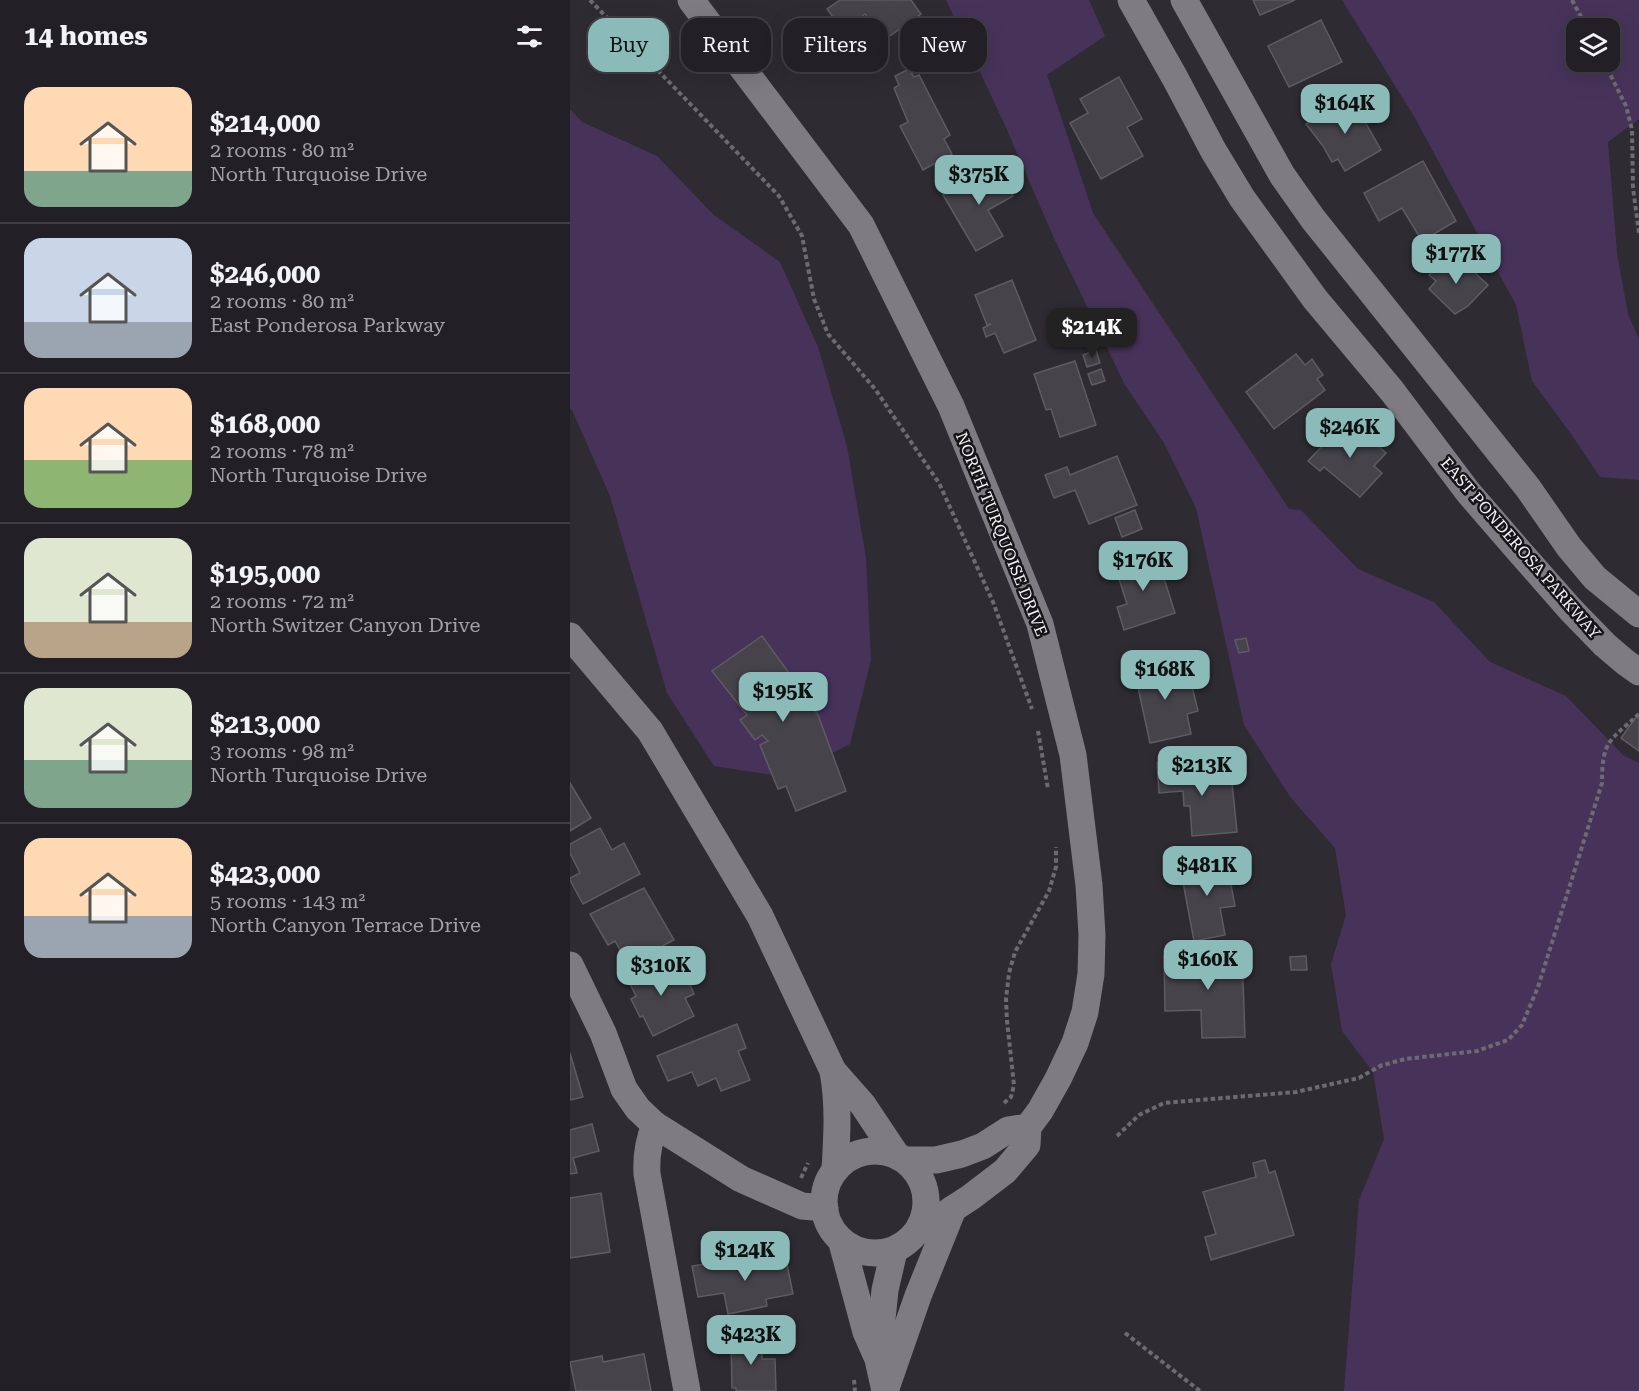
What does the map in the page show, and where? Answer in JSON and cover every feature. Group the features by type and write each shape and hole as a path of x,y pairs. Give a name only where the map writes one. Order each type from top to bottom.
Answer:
{"street":[{"name":"NORTH TURQUOISE DRIVE","path":"691,0 861,225 951,406 1040,624 1073,754 1089,885 1092,935 1091,974 1085,1012 1075,1043 1050,1095 1028,1127 1027,1145 1005,1171 919,1231"},
{"name":"EAST PONDEROSA PARKWAY","path":"1131,0 1213,150 1242,198 1315,299 1392,391 1468,492 1605,645 1639,672"},
{"path":"1184,0 1282,176 1313,219 1528,488 1569,547 1595,578 1639,614"},
{"path":"1559,596 1588,569"},
{"path":"570,636 650,731 760,916 833,1071 837,1092 834,1170 826,1192 825,1208 828,1222 842,1243 866,1332 878,1359 885,1391"},
{"path":"570,965 603,1033 624,1089 638,1109 655,1125 741,1179 802,1206 825,1208"},
{"path":"833,1071 863,1105 902,1156 918,1171 923,1184 925,1201 924,1216 919,1231 910,1242 894,1251 862,1252 842,1243"},
{"path":"655,1125 646,1157 647,1174 687,1391"},
{"path":"834,1170 849,1156 864,1151 879,1150 902,1156 936,1160 983,1146 1008,1130 1028,1127"},
{"path":"885,1391 918,1296 953,1209"},
{"path":"878,1359 885,1290 894,1251"}],"path":[{"path":"590,0 779,196 802,236 814,299 828,334 875,389 939,483 993,602 1035,716"},
{"path":"1572,0 1582,18"},
{"path":"1609,72 1626,106 1632,130 1633,188 1639,232"},
{"path":"1117,1136 1139,1115 1164,1103 1296,1092 1359,1078 1380,1066 1404,1059 1477,1051 1508,1041 1522,1025 1538,987 1602,783 1602,760 1608,742 1639,714"},
{"path":"1037,727 1050,795"},
{"path":"999,1108 1011,1097 1014,1085 1007,1010 1009,973 1015,952 1050,891 1056,867 1056,841"},
{"path":"1125,1333 1200,1391"}],"shaded area":[{"path":"946,0 1089,0 1105,36 1047,75 1093,213 1289,509 1301,510 1358,569 1434,602 1490,662 1566,696 1623,755 1639,763 1639,1391 1344,1391 1359,1200 1384,1139 1373,1072 1342,1031 1331,964 1346,915 1335,848 1291,798 1244,725 1196,508 1164,443 1125,385 1053,236 980,72 987,72 987,18 954,18"},
{"path":"1342,0 1639,0 1639,119 1608,142 1617,253 1628,314 1639,339 1639,480 1600,477 1532,381 1516,305 1415,118"},
{"path":"570,109 582,122 657,156 714,215 780,262 818,347 847,446 866,558 871,660 850,744 786,777 714,766 667,693 610,496 570,409"}],"building":[{"path":"840,0 911,0 921,14 915,18 900,18 900,29 888,37 888,18 868,18 865,14 860,18 834,18 827,9"},
{"path":"1253,0 1295,0 1260,15"},
{"path":"1321,20 1342,62 1289,87 1268,46"},
{"path":"903,72 911,72 914,77 919,75 950,135 944,139 952,154 923,170 900,126 908,122 894,88 899,85 895,76"},
{"path":"1119,77 1142,119 1127,127 1143,156 1101,179 1070,123 1088,113 1080,99"},
{"path":"1351,97 1381,150 1345,171 1338,159 1332,162 1306,124"},
{"path":"1423,161 1456,221 1422,241 1402,208 1379,221 1364,193"},
{"path":"997,166 1013,196 988,210 1003,236 976,251 943,195"},
{"path":"1450,256 1458,263 1461,260 1488,285 1468,306 1455,314 1429,289 1436,281 1429,275"},
{"path":"1012,280 1036,340 1004,353 995,333 986,337 983,328 991,324 987,325 975,295"},
{"path":"1096,350 1100,363 1087,367 1083,355"},
{"path":"1296,354 1305,365 1312,359 1323,375 1317,379 1325,390 1274,429 1246,392"},
{"path":"1075,361 1096,425 1060,437 1051,409 1046,410 1034,374"},
{"path":"1101,369 1105,381 1092,385 1088,374"},
{"path":"1352,423 1386,453 1374,466 1382,473 1360,497 1324,467 1320,471 1308,461 1329,439"},
{"path":"1117,456 1137,505 1089,524 1075,490 1054,498 1045,475 1067,467 1070,475"},
{"path":"1135,510 1142,529 1122,537 1115,518"},
{"path":"1156,553 1175,613 1124,630 1117,607 1127,604 1115,566"},
{"path":"762,636 794,680 802,675 820,699 812,706 818,715 846,791 796,811 786,786 778,789 760,745 768,741 762,735 755,740 740,720 747,715 712,671"},
{"path":"1246,638 1249,651 1239,653 1235,640"},
{"path":"1174,661 1179,681 1190,678 1198,711 1187,714 1191,734 1150,743 1134,669"},
{"path":"1636,717 1639,719 1639,751 1621,738"},
{"path":"1191,761 1192,775 1231,772 1237,832 1192,836 1190,806 1184,806 1183,791 1159,793 1157,763"},
{"path":"570,783 591,818 570,831"},
{"path":"600,828 612,850 624,843 640,874 583,904 570,880 580,873 570,853 570,844"},
{"path":"1226,858 1235,906 1220,908 1225,935 1194,941 1180,866"},
{"path":"644,888 674,940 628,964 615,941 608,945 590,914"},
{"path":"1242,953 1245,1037 1202,1038 1201,1010 1165,1011 1164,956"},
{"path":"1306,956 1307,970 1291,970 1290,957"},
{"path":"667,959 679,984 688,980 694,994 685,998 694,1016 653,1036 631,999 636,996 627,978"},
{"path":"737,1024 746,1048 738,1051 750,1080 721,1091 716,1078 698,1086 692,1072 668,1081 657,1056"},
{"path":"570,1053 583,1097 570,1100"},
{"path":"592,1124 599,1151 573,1158 577,1173 570,1174 570,1130"},
{"path":"1265,1160 1269,1173 1275,1171 1294,1235 1211,1260 1205,1237 1216,1234 1203,1192 1256,1177 1253,1163"},
{"path":"601,1193 610,1252 570,1258 570,1198"},
{"path":"785,1254 793,1294 766,1299 767,1306 728,1314 724,1293 698,1297 692,1266 723,1261 725,1266"},
{"path":"762,1336 762,1359 775,1359 776,1391 736,1391 736,1388 732,1388 731,1337"},
{"path":"644,1354 651,1391 576,1391 570,1362 602,1356 603,1362"}]}
